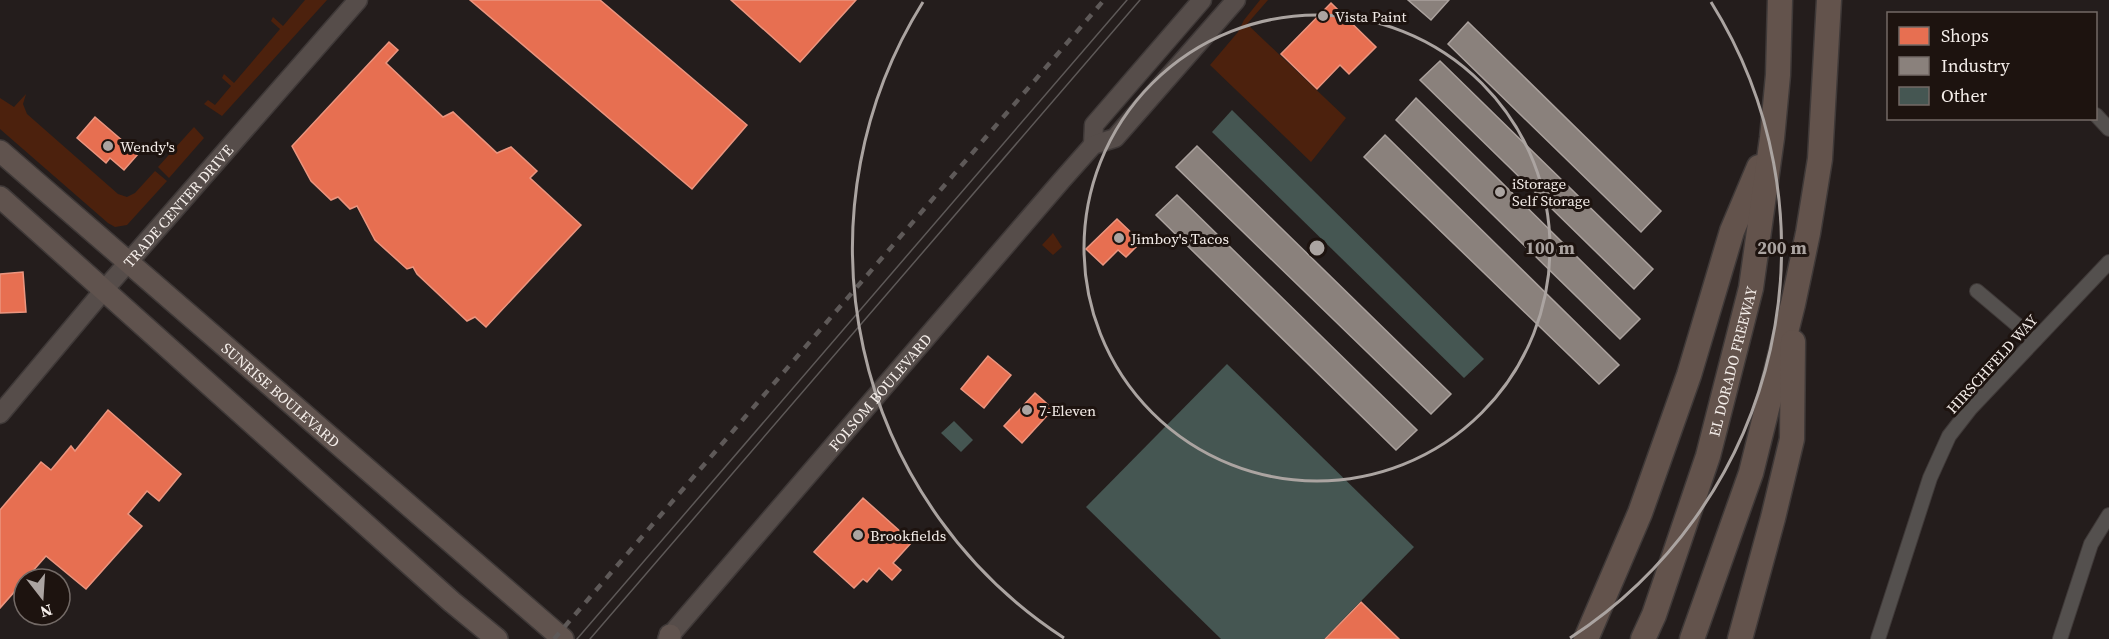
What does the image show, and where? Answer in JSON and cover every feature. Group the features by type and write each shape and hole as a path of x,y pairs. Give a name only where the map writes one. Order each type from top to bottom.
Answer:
{"highway":[{"name":"EL DORADO FREEWAY","path":"1643,639 1654,615 1700,479 1751,288 1772,138 1778,75 1780,0"},
{"path":"1692,639 1750,473 1793,304 1820,159 1829,0"},
{"path":"1586,639 1640,513 1689,375 1732,231 1772,138"},
{"path":"1740,639 1792,439 1793,304"}],"main road":[{"name":"TRADE CENTER DRIVE","path":"0,414 104,290 358,0"},
{"name":"FOLSOM BOULEVARD","path":"1093,145 1094,125 1202,0"},
{"name":"FOLSOM BOULEVARD","path":"669,638 858,415 1093,145 1115,138 1236,0"},
{"name":"SUNRISE BOULEVARD","path":"0,151 563,639"},
{"path":"0,197 464,613 497,639"},
{"path":"464,613 474,639"}],"street":[{"path":"2097,117 2109,129"},
{"name":"HIRSCHFELD WAY","path":"1878,639 1930,477 1944,446 1970,409 2109,262"},
{"path":"1977,291 2035,340"},
{"path":"2060,639 2091,544 2107,523"}],"shaded area":[{"path":"305,0 327,0 222,116 204,104 208,100 215,105 231,86 222,78 224,74 234,83 280,29 271,21 273,17 283,26"},
{"path":"1260,0 1268,0 1247,24 1346,118 1311,162 1210,65 1238,32 1244,20"},
{"path":"26,94 23,104 27,114 118,194 127,197 135,193 155,171 167,181 127,225 115,227 108,223 0,129 0,98 14,107"},
{"path":"194,127 204,138 169,178 158,167"},
{"path":"1053,233 1062,247 1053,255 1042,245"}],"building: Shops":[{"path":"470,0 600,0 747,125 692,189"},
{"path":"731,0 856,0 800,62"},
{"path":"1331,3 1376,47 1349,74 1340,65 1317,89 1281,54"},
{"path":"389,42 398,50 386,63 443,117 453,112 497,153 511,147 537,171 530,178 581,225 486,327 475,317 467,321 417,274 413,267 407,269 375,240 357,206 350,209 338,197 331,200 311,181 292,146"},
{"name":"Wendy's","path":"95,117 138,154 124,170 110,158 106,163 77,138"},
{"path":"1117,219 1141,242 1126,257 1118,250 1103,265 1086,249"},
{"path":"23,272 26,312 0,313 0,274"},
{"path":"988,356 1011,375 984,408 961,389"},
{"path":"1035,393 1053,409 1022,443 1004,426"},
{"path":"108,410 181,474 159,501 147,491 128,514 142,526 86,589 72,577 72,567 59,567 46,556 36,567 12,567 12,594 0,608 0,510 41,462 51,470 71,446 75,451"},
{"path":"863,498 912,542 893,563 901,570 892,580 879,568 867,582 863,579 854,588 814,552"},
{"path":"1361,602 1399,639 1325,639"}],"building: Industry":[{"path":"1408,0 1449,0 1431,20"},
{"path":"1468,22 1661,211 1641,232 1448,44"},
{"path":"1440,61 1653,269 1634,289 1420,80"},
{"path":"1416,98 1640,319 1620,339 1396,120"},
{"path":"1385,135 1619,365 1599,384 1364,157"},
{"path":"1197,146 1451,394 1431,414 1176,167"},
{"path":"1177,195 1417,430 1396,450 1156,215"}],"building: Other":[{"path":"1232,110 1484,359 1464,378 1212,132"},
{"path":"1227,364 1414,547 1324,639 1221,639 1086,507"},
{"path":"954,421 973,440 961,452 941,433"}],"tram line":[{"path":"577,639 1127,0"},
{"path":"590,639 1140,0"}],"railway":[{"path":"554,639 1104,0"}],"place":[{"name":"Vista Paint","path":"1323,16"},
{"name":"Wendy's","path":"108,146"},
{"name":"iStorage Self Storage","path":"1500,192"},
{"name":"Jimboy's Tacos","path":"1119,238"},
{"name":"7-Eleven","path":"1027,410"},
{"name":"Brookfields","path":"858,535"}]}
